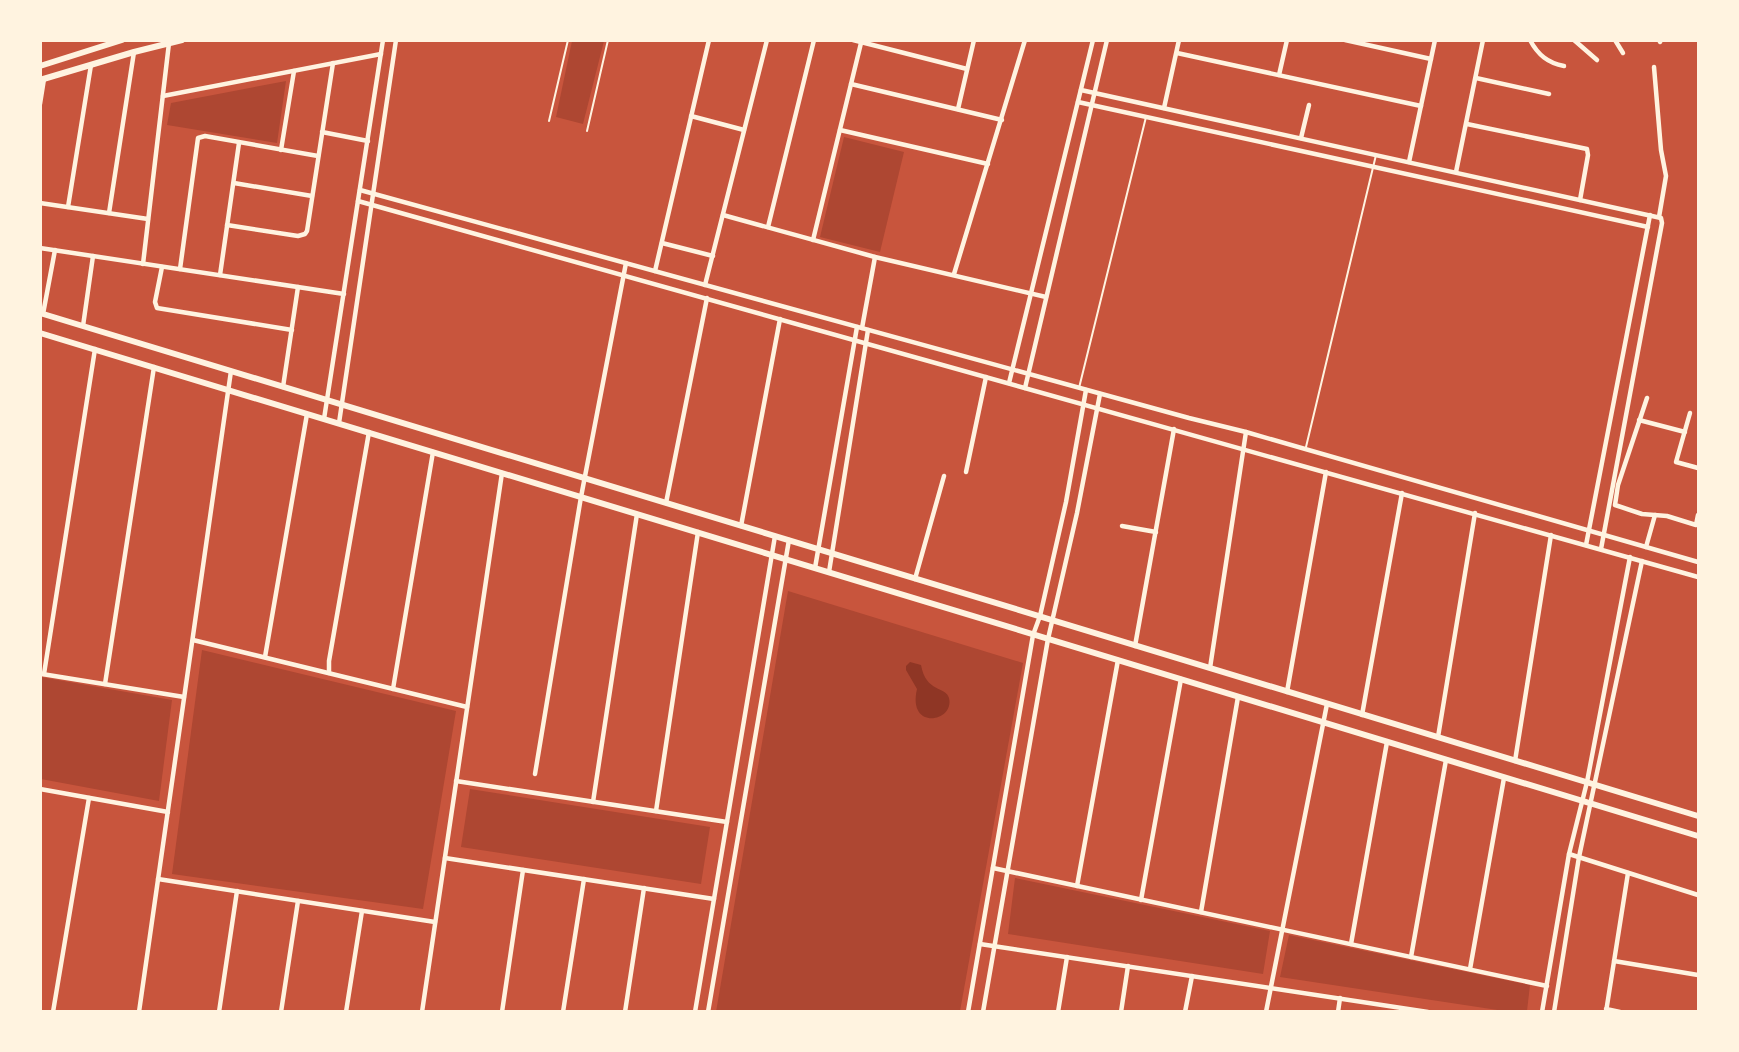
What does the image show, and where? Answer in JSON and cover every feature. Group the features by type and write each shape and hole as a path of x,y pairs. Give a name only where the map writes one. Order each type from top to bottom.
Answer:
{"street":[{"path":"40,66 122,40"},
{"path":"40,104 42,80 182,40"},
{"path":"324,419 383,40"},
{"path":"339,423 396,40"},
{"path":"655,272 709,40"},
{"path":"705,285 767,40"},
{"path":"768,227 814,40"},
{"path":"853,40 967,69"},
{"path":"958,109 974,40"},
{"path":"954,274 1025,40"},
{"path":"1009,383 1093,40"},
{"path":"1025,388 1107,40"},
{"path":"1164,108 1179,40"},
{"path":"1279,75 1287,40"},
{"path":"1345,40 1431,59"},
{"path":"1409,162 1435,40"},
{"path":"1456,172 1483,40"},
{"path":"1530,40 1545,60 1564,66"},
{"path":"1574,40 1597,60"},
{"path":"1616,40 1623,53"},
{"path":"143,264 169,42"},
{"path":"813,240 861,43"},
{"path":"109,213 134,52"},
{"path":"1177,53 1421,106"},
{"path":"163,96 381,54"},
{"path":"227,225 301,236 307,231 333,63"},
{"path":"68,207 91,65"},
{"path":"1601,549 1666,176 1661,150 1654,67"},
{"path":"281,150 294,71"},
{"path":"1476,78 1549,93"},
{"path":"851,84 1002,120"},
{"path":"1081,90 1650,215 1660,220"},
{"path":"1078,102 1648,227"},
{"path":"1302,138 1308,105"},
{"path":"692,117 744,130"},
{"path":"1467,124 1587,149 1588,155 1580,200"},
{"path":"840,130 988,164"},
{"path":"322,132 368,141"},
{"path":"180,269 198,138 205,136 318,156"},
{"path":"220,275 239,143"},
{"path":"234,183 312,196"},
{"path":"360,190 1100,394 1246,432 1698,562"},
{"path":"358,201 1698,576"},
{"path":"40,203 148,219"},
{"path":"723,215 875,257 1046,297"},
{"path":"1586,545 1650,215"},
{"path":"662,243 713,255"},
{"path":"40,248 344,294"},
{"path":"54,250 42,314 1698,816"},
{"path":"82,326 93,256"},
{"path":"829,572 865,343 862,328 875,257"},
{"path":"535,774 581,497 626,263"},
{"path":"162,267 155,302 157,308 292,330"},
{"path":"283,387 298,287"},
{"path":"666,503 707,298"},
{"path":"741,526 780,319"},
{"path":"814,568 854,340 862,328"},
{"path":"40,333 1698,836"},
{"path":"95,349 42,674 184,697"},
{"path":"105,684 154,367"},
{"path":"139,1011 231,371"},
{"path":"966,472 986,377"},
{"path":"968,1011 1033,635 1040,616 1066,502 1086,390"},
{"path":"982,1011 1048,639 1077,513 1100,394"},
{"path":"1647,398 1618,485 1615,505 1642,514 1666,516 1696,525 1698,515"},
{"path":"1690,413 1676,462 1698,468"},
{"path":"265,657 308,414"},
{"path":"1639,420 1685,432"},
{"path":"1136,646 1174,429"},
{"path":"329,673 329,661 369,432"},
{"path":"1210,668 1246,432"},
{"path":"1622,433 1634,435"},
{"path":"393,689 433,452"},
{"path":"1287,692 1326,472"},
{"path":"422,1011 502,473"},
{"path":"915,579 944,476"},
{"path":"1362,715 1402,494"},
{"path":"1438,737 1475,513"},
{"path":"593,802 638,514"},
{"path":"1646,547 1655,514"},
{"path":"1122,526 1156,532"},
{"path":"656,811 698,532"},
{"path":"1515,761 1551,535"},
{"path":"695,1011 775,536"},
{"path":"708,1011 789,540"},
{"path":"1542,1011 1569,854 1587,782 1630,557"},
{"path":"1554,1011 1579,857 1642,561"},
{"path":"193,640 467,707"},
{"path":"1077,886 1118,660"},
{"path":"1142,900 1181,680"},
{"path":"1201,912 1238,697"},
{"path":"1266,1011 1327,704"},
{"path":"1351,944 1387,742"},
{"path":"1411,957 1446,760"},
{"path":"1470,969 1504,778"},
{"path":"456,781 727,822"},
{"path":"40,789 168,812"},
{"path":"53,1011 89,798"},
{"path":"723,847 736,848"},
{"path":"1569,854 1698,895"},
{"path":"445,858 714,899"},
{"path":"993,868 1547,986"},
{"path":"502,1011 523,870"},
{"path":"1620,1011 1606,1010 1628,873"},
{"path":"158,879 435,922"},
{"path":"563,1011 584,879"},
{"path":"625,1011 644,888"},
{"path":"219,1011 237,891"},
{"path":"281,1011 298,901"},
{"path":"346,1011 362,911"},
{"path":"980,944 1340,998 1404,1010 1428,1011"},
{"path":"1058,1011 1067,957"},
{"path":"1614,961 1698,975"},
{"path":"1120,1011 1128,966"},
{"path":"1185,1011 1192,976"},
{"path":"1338,1011 1340,998"}],"lane":[{"path":"549,121 568,40"},
{"path":"587,131 608,40"},
{"path":"1079,388 1146,117"},
{"path":"1306,450 1376,155"}],"shaded area":[{"path":"572,41 604,41 583,124 556,117"},
{"path":"286,81 277,143 167,125 171,103"},
{"path":"844,137 904,152 880,252 820,237"},
{"path":"788,591 1023,663 960,1011 716,1012"},
{"path":"202,650 456,711 423,909 172,874"},
{"path":"910,662 921,665 931,685 947,694 949,706 939,717 924,717 919,712 916,702 917,689 906,670"},
{"path":"41,677 172,700 159,801 41,779"},
{"path":"470,789 710,827 701,884 461,847"},
{"path":"1015,878 1270,931 1263,974 1008,934"},
{"path":"1289,935 1530,985 1527,1011 1504,1011 1280,977"}]}
